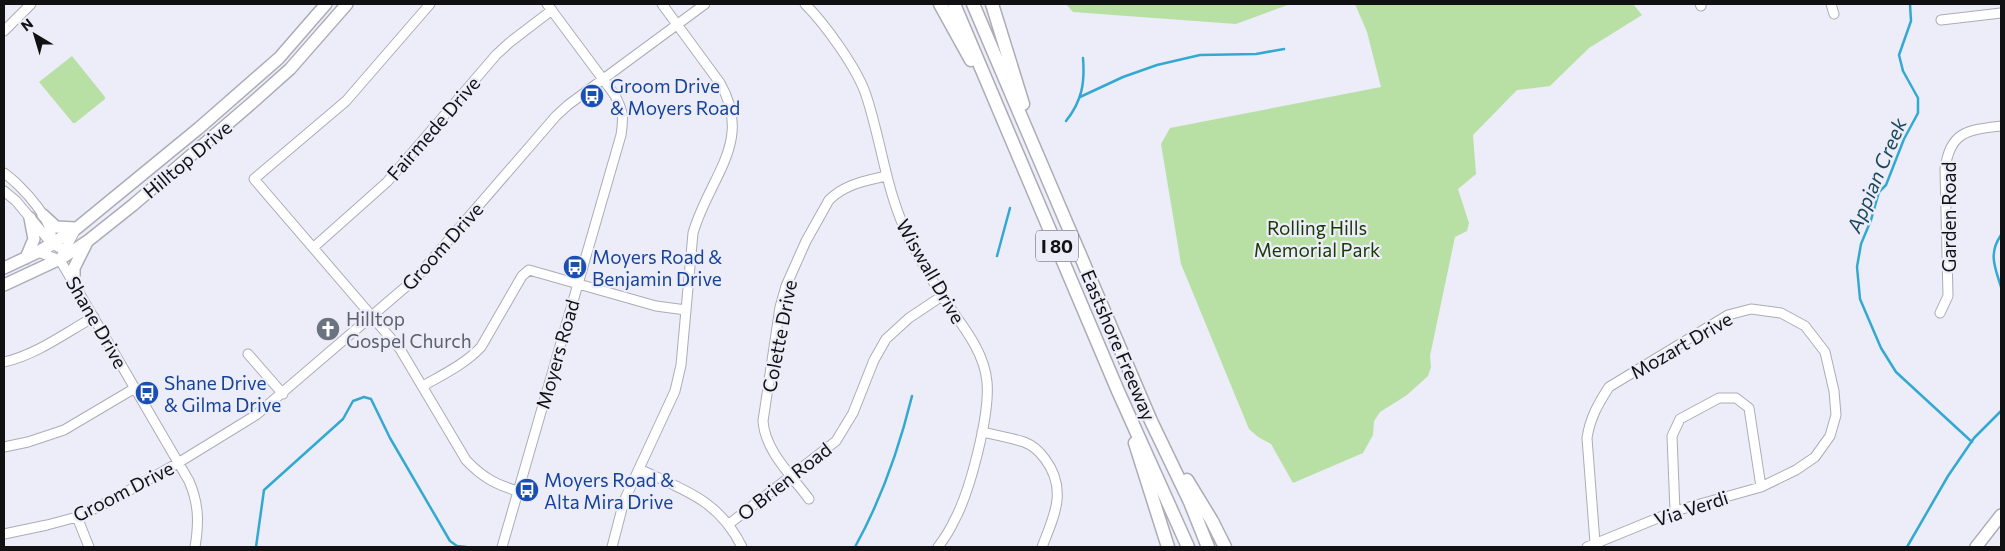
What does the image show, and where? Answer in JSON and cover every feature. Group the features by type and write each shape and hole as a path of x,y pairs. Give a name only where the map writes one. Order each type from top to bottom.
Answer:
{"highway":[{"path":"940,4 995,101"},
{"name":"Eastshore Freeway","path":"954,4 1118,391 1188,547"},
{"name":"Eastshore Freeway","path":"973,4 1151,421 1190,502 1208,547"},
{"path":"992,4 1012,65 1037,154"},
{"path":"1118,391 1168,547"},
{"path":"1151,421 1212,521 1225,547"}],"main road":[{"name":"Hilltop Drive","path":"4,268 42,253 52,244 77,228 279,58 326,4"},
{"name":"Hilltop Drive","path":"4,285 39,270 89,240 254,102 290,69 348,4"},
{"path":"43,215 56,227 62,229 77,228"},
{"path":"26,258 34,239 30,218"},
{"path":"74,282 74,268 89,240"},
{"path":"1976,547 2001,515"}],"street":[{"path":"4,31 31,4"},
{"path":"430,4 346,101 254,180 400,349 466,460 479,473 492,482 518,491"},
{"path":"612,547 624,501 675,391 681,365 693,233 697,218 725,159 734,130 732,110 728,96 662,4"},
{"path":"603,79 705,4"},
{"name":"Wiswall Drive","path":"805,4 831,36 865,93 886,176 909,239 942,296 976,347 988,382 987,407 967,490 955,521 938,547"},
{"path":"1831,4 1834,14"},
{"name":"Moyers Road","path":"502,547 621,135 624,118 621,108 603,79 550,7"},
{"name":"Fairmede Drive","path":"314,248 387,182 496,54 550,7"},
{"path":"1941,20 2001,13"},
{"name":"Groom Drive","path":"4,534 47,526 77,517 112,500 178,463 256,415 283,394 416,278 556,116 568,104 603,79"},
{"name":"Garden Road","path":"1940,313 1948,296 1945,169 1949,150 1962,134 1971,129 2001,126"},
{"path":"4,173 28,193 43,215 52,244"},
{"name":"Colette Drive","path":"809,499 769,445 764,433 763,421 780,307 795,263 829,200 838,191 849,185 886,176"},
{"name":"Shane Drive","path":"4,191 16,201 52,244 65,254 74,282 189,481 199,518 195,547"},
{"name":"Shane Drive","path":"65,254 77,228"},
{"name":"Shane Drive","path":"39,270 42,253 65,254"},
{"path":"423,386 454,369 472,356 488,337 522,276 529,270 656,306 686,310"},
{"name":"O Brien Road","path":"729,524 836,441 845,428 874,360 886,339 909,318 942,296"},
{"name":"Mozart Drive","path":"1595,543 1587,438 1590,423 1598,403 1609,388 1624,377 1728,315 1751,309 1781,314 1805,326 1825,352 1834,390 1836,415 1830,436 1815,456 1796,470"},
{"path":"4,362 17,359 34,351 94,317"},
{"path":"248,354 283,394"},
{"path":"4,447 28,442 64,430 135,388"},
{"path":"1675,511 1672,436 1680,419 1719,398 1736,398 1749,408 1761,487"},
{"path":"982,432 1026,443 1040,452 1050,466 1057,482 1058,505 1042,547"},
{"path":"640,469 694,495 713,507 729,524 742,547"},
{"name":"Via Verdi","path":"1586,547 1675,511 1761,487 1796,470"},
{"path":"77,517 88,547"}],"green space":[{"path":"1066,4 1290,4 1236,24 1073,12"},
{"name":"Rolling Hills Memorial Park","path":"1355,4 1633,4 1642,15 1589,48 1550,86 1517,90 1473,135 1476,174 1458,189 1469,223 1467,231 1455,237 1430,356 1431,367 1428,376 1407,395 1380,412 1374,421 1373,435 1363,453 1293,483 1271,444 1258,437 1249,429 1181,264 1161,144 1170,128 1381,87 1367,32"},
{"path":"72,56 105,97 105,99 75,123 73,123 39,82"}],"waterway":[{"name":"Appian Creek","path":"1910,4 1911,21 1899,55 1903,71 1918,98 1918,113 1904,139 1886,185 1879,192 1871,220 1861,244 1857,267 1860,299 1881,348 1896,372 1972,442"},
{"path":"1080,97 1123,77 1157,65 1200,55 1256,54 1284,49"},
{"path":"1066,121 1079,99 1083,84 1083,58"},
{"path":"997,256 1010,208"},
{"path":"2001,235 1994,255 1995,267 2001,287"},
{"path":"855,547 873,511 888,474 912,396"},
{"path":"256,547 264,490 343,419 353,401 364,397 371,399 390,438 450,541 457,546 466,547"},
{"path":"1907,547 1948,476 1974,438 2001,411"}],"place":[{"name":"Groom Drive & Moyers Road","path":"592,96"},
{"name":"Moyers Road & Benjamin Drive","path":"575,267"},
{"name":"Hilltop Gospel Church","path":"328,329"},
{"name":"Shane Drive & Gilma Drive","path":"147,393"},
{"name":"Moyers Road & Alta Mira Drive","path":"527,490"}]}
